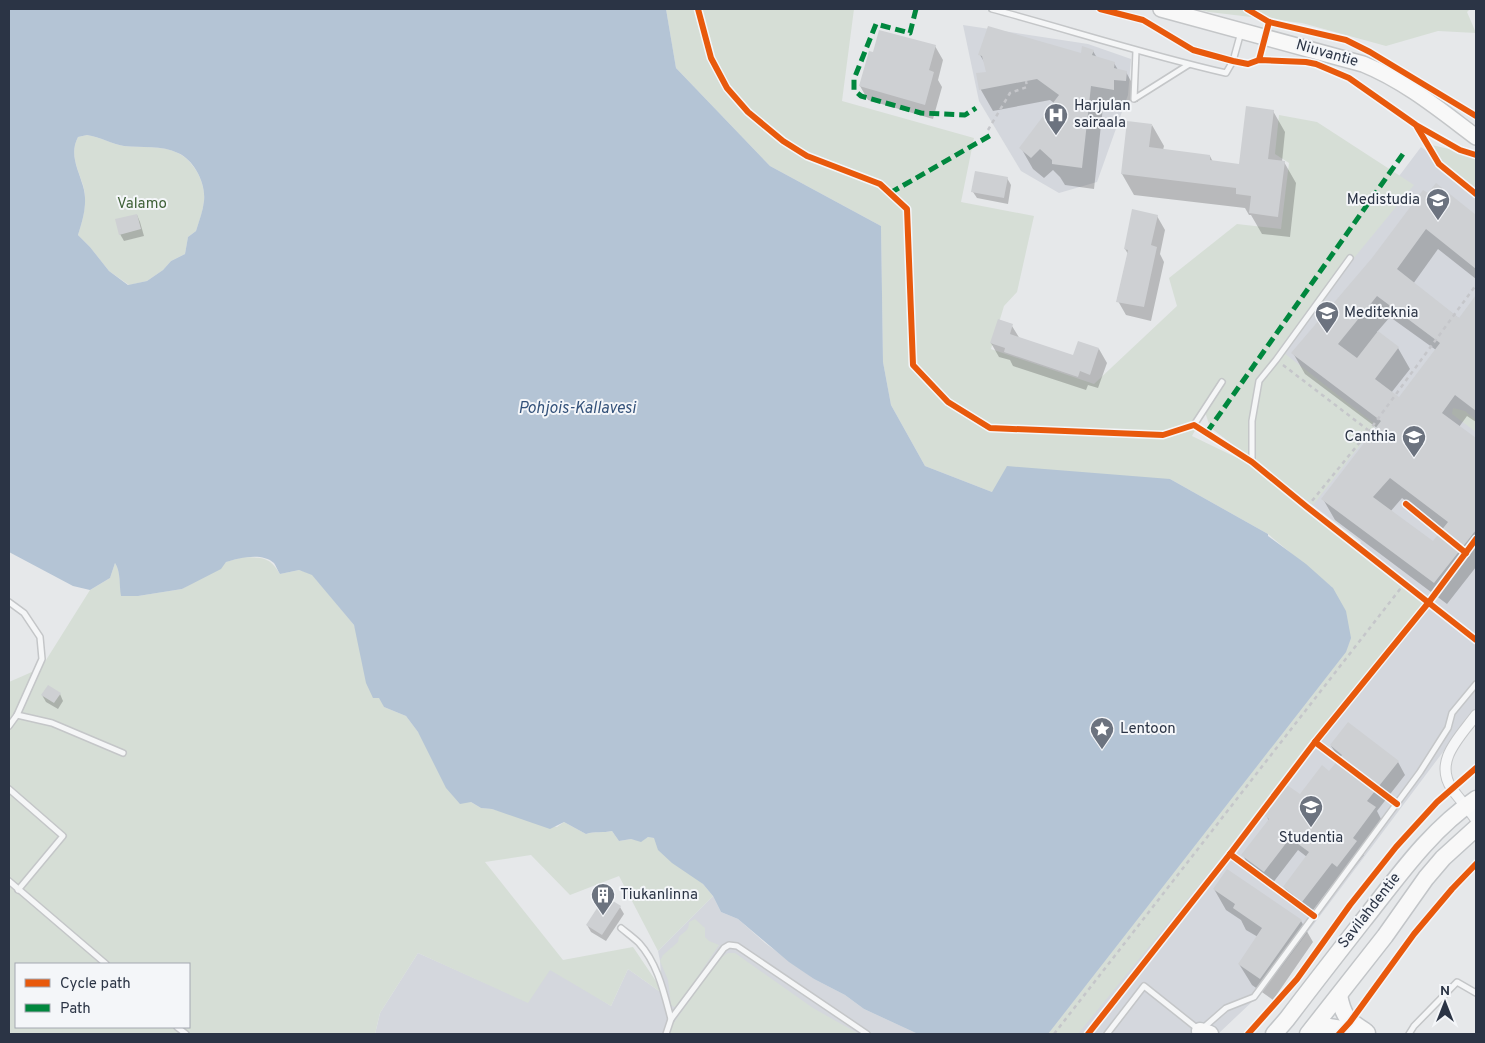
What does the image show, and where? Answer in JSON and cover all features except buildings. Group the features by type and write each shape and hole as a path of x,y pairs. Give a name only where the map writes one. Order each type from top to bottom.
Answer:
{"main road":[{"name":"Savilahdentie","path":"1274,1034 1395,879 1429,840 1471,802"},
{"name":"Savilahdentie","path":"1310,1031 1385,936 1426,878 1443,858 1476,828"},
{"path":"1339,995 1342,1011 1350,1022 1368,1033"},
{"path":"1310,1031 1329,1027 1368,1033"}],"street":[{"name":"Niuvantie","path":"1161,9 1363,64 1381,71 1410,89 1476,137"},
{"path":"1476,715 1448,754 1444,766 1446,776 1452,788 1471,802 1476,820"}],"lane":[{"path":"992,9 1136,51 1226,73 1232,61 1241,30"},
{"path":"1136,51 1134,99 1188,65"},
{"path":"1252,462 1252,421 1258,381 1276,360 1350,258"},
{"path":"1194,425 1222,382"},
{"path":"9,602 24,612 40,637 42,660 17,715 9,726"},
{"path":"1107,1034 1144,986 1202,1033 1226,1008 1254,997 1420,772 1448,728 1452,713 1476,684"},
{"path":"17,715 52,723 123,753"},
{"path":"9,789 63,836 18,890"},
{"path":"9,881 105,963"},
{"path":"621,928 639,943 651,959 662,985 671,1019"},
{"path":"666,1034 671,1019 724,948 729,945 737,946 867,1034"},
{"path":"1409,1034 1414,1026 1457,982 1476,993"}],"path":[{"path":"988,130 1010,93 1027,87 1026,81"},
{"path":"1307,507 1369,431 1476,285"},
{"path":"1276,360 1369,431"},
{"path":"1300,502 1315,513"},
{"path":"1397,578 1410,589"},
{"path":"1054,1034 1404,584"},
{"path":"1249,868 1257,870 1263,878"}],"shaded area":[{"name":"Harjulan sairaala","path":"963,25 1088,44 1131,59 1128,95 1097,182 1059,193 1021,171 979,101"},
{"path":"1421,147 1476,188 1476,708 1280,969 1256,998 1218,1034 1048,1034 1361,542 1210,427"},
{"path":"713,896 721,912 738,919 765,943 814,979 845,995 864,1009 918,1034 375,1034 380,1013 418,953 528,1002 550,967 611,1006 628,969 659,991 662,990 658,951"}],"green space":[{"path":"666,9 854,9 842,101 974,138 961,202 1034,216 1017,292 1004,306 991,349 1094,384 1177,306 1169,278 1237,224 1281,229 1289,163 1275,154 1279,115 1317,122 1414,185 1279,349 1376,425 1313,505 1210,427 1205,412 1192,436 1254,466 1429,602 1078,1034 1048,1034 1346,652 1351,638 1333,588 1268,534 1170,479 992,492 925,466 891,405 883,362 881,226 770,166 676,68"},
{"path":"1196,9 1470,9 1467,12 1476,33 1438,31 1386,46 1302,23"},
{"name":"Valamo","path":"87,135 124,146 172,150 189,161 201,180 204,194 203,209 196,231 188,237 185,254 171,261 163,270 147,281 129,285 109,271 78,235 83,217 85,198 75,161 74,149 78,137"},
{"path":"1427,144 1476,155 1476,192 1439,164"},
{"path":"1453,408 1465,411 1476,420 1476,432 1452,414"},
{"path":"243,557 265,559 280,574 299,570 312,574 354,625 384,707 406,716 471,802 481,808 492,809 557,827 564,822 586,834 612,831 619,841 631,839 641,841 648,837 655,838 713,896 658,951 619,876 570,895 531,855 485,862 563,960 633,947 662,990 659,991 628,969 611,1006 550,970 528,1003 418,953 380,1013 375,1034 9,1034 9,682 41,668 90,590 110,578 115,563 119,574 122,596 138,596 182,589 226,562"},
{"path":"695,919 705,928 705,937 719,945 677,1007 674,1007 671,1005 668,980 660,961 663,955 678,942 679,937 687,930 689,922"},
{"path":"728,953 735,953 813,1008 859,1034 669,1034 673,1024 719,959"}],"water":[{"name":"Pohjois-Kallavesi","path":"9,9 666,9 676,68 770,166 881,226 883,362 891,405 925,466 992,492 1007,466 1170,479 1268,534 1268,536 1306,564 1333,588 1346,611 1351,638 1346,652 1048,1034 918,1034 864,1009 845,995 814,979 789,962 738,919 721,912 713,896 703,884 672,863 658,850 654,838 648,837 641,842 631,839 619,841 612,831 586,834 564,822 550,829 492,809 481,808 471,802 460,804 446,788 418,732 406,716 384,707 379,698 373,698 366,683 354,625 312,575 299,570 280,574 274,563 269,560 250,557 226,562 221,569 182,589 138,596 121,596 119,574 115,563 110,578 90,590 73,586 9,552","holes":["92,136 124,146 172,150 189,161 201,180 204,194 203,208 196,231 188,237 185,254 171,261 163,270 147,281 128,285 109,271 78,235 85,199 75,162 74,149 78,137"]}],"marked path":[{"path":"916,9 910,33 876,24 854,79 854,90 861,96 921,113 965,115 976,108"},
{"path":"890,193 991,135"},
{"path":"1207,432 1403,154"}],"cycle path":[{"path":"698,9 711,58 727,88 748,112 783,141 807,156 880,184 907,209 913,365 948,402 990,428 1163,435 1194,425 1252,462 1476,640"},
{"path":"1100,9 1143,20 1193,50 1233,61 1248,64 1259,60 1316,64 1349,78 1416,125 1460,150 1476,155"},
{"path":"1247,9 1269,22 1259,60"},
{"path":"1269,22 1346,40 1370,52 1476,116"},
{"path":"1417,127 1439,164 1476,194"},
{"path":"1406,504 1466,553"},
{"path":"1088,1034 1230,854 1315,742 1429,602 1476,539"},
{"path":"1315,742 1397,804"},
{"path":"1248,1034 1297,979 1350,905 1396,847 1437,802 1476,768"},
{"path":"1230,854 1314,916"},
{"path":"1339,1034 1350,1022 1414,934 1476,864"}],"place":[{"name":"Harjulan sairaala","path":"1056,136"},
{"name":"Medistudia","path":"1438,221"},
{"name":"Mediteknia","path":"1327,334"},
{"name":"Canthia","path":"1414,458"},
{"name":"Lentoon","path":"1102,750"},
{"name":"Studentia","path":"1311,828"},
{"name":"Tiukanlinna","path":"603,916"}]}
